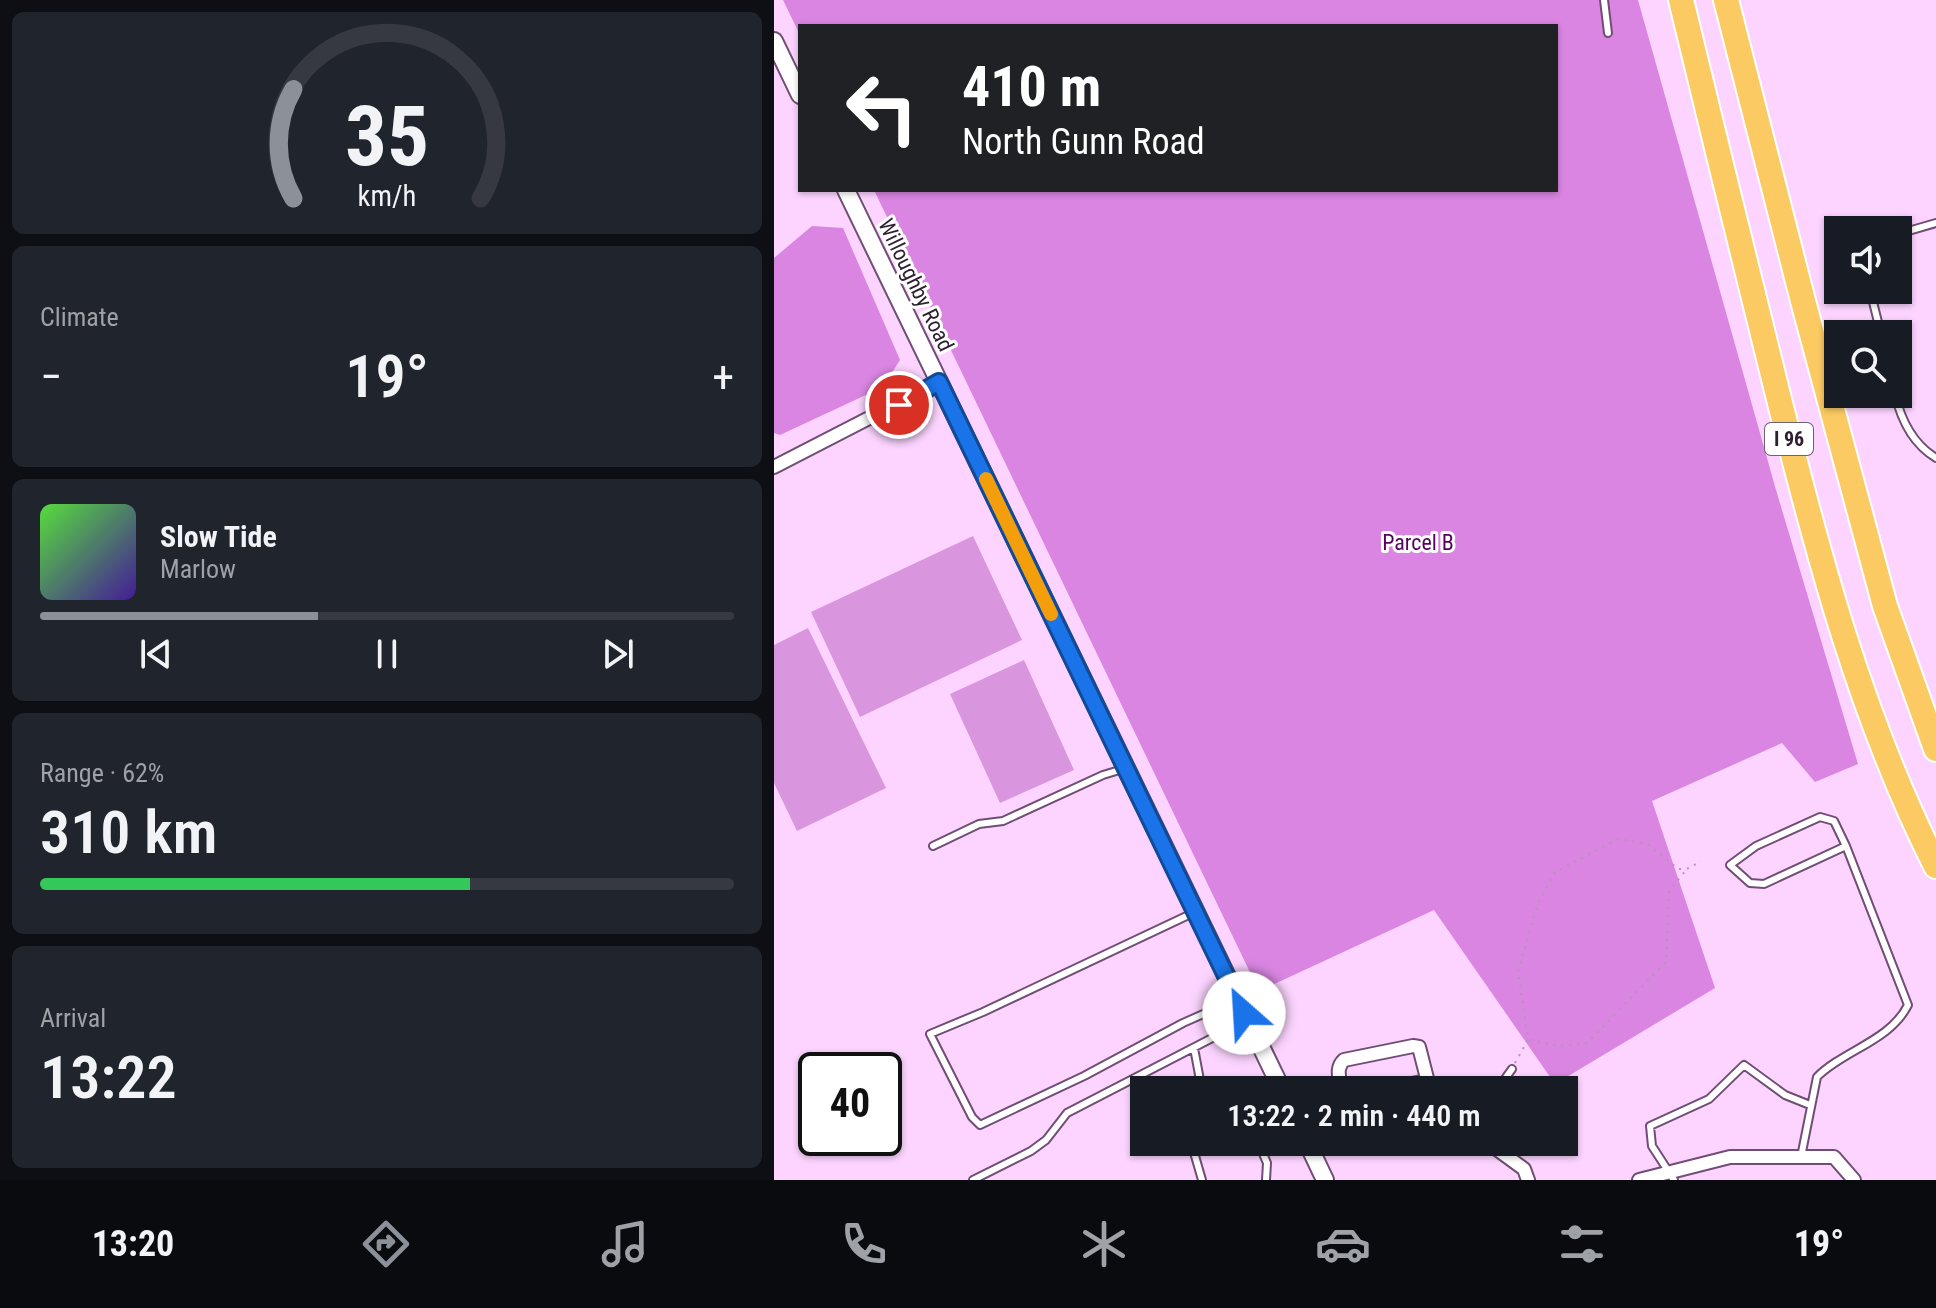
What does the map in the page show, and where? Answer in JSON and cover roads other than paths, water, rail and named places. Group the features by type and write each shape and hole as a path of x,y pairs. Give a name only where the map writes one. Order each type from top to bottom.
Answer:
{"highway":[{"name":"I 96","path":"1681,0 1818,553 1863,692 1922,839 1936,866"},
{"name":"I 96","path":"1726,0 1885,606 1936,749"}],"street":[{"path":"774,41 798,91"},
{"name":"Willoughby Road","path":"847,192 1275,1076"},
{"path":"774,467 939,382"},
{"path":"1339,1076 1339,1064 1344,1060 1413,1046 1419,1047 1422,1053 1426,1076"},
{"path":"1314,1156 1325,1180"},
{"path":"1506,1156 1524,1169 1528,1180"},
{"path":"1639,1180 1672,1176 1730,1157 1834,1157 1854,1180"}],"lane":[{"path":"1604,0 1608,33"},
{"path":"1912,230 1936,223"},
{"path":"1898,408 1921,449 1936,458"},
{"path":"933,846 979,824 1003,821 1103,775 1126,768"},
{"path":"1801,1157 1817,1077 1878,1037 1903,1016 1908,1005 1846,846 1834,821 1820,817 1756,846 1730,865 1750,883 1764,884 1846,846"},
{"path":"1195,912 930,1034 972,1117 980,1125 1237,999"},
{"path":"973,1180 1031,1151 1046,1140 1067,1113 1248,1020"},
{"path":"1194,1048 1199,1076"},
{"path":"1672,1176 1652,1146 1650,1126 1709,1099 1744,1065 1785,1095 1810,1105"},
{"path":"1507,1076 1512,1069"},
{"path":"1195,1156 1202,1180"},
{"path":"1264,1156 1267,1163 1266,1180"}],"park label":[{"name":"Parcel B","path":"1418,542"}]}
